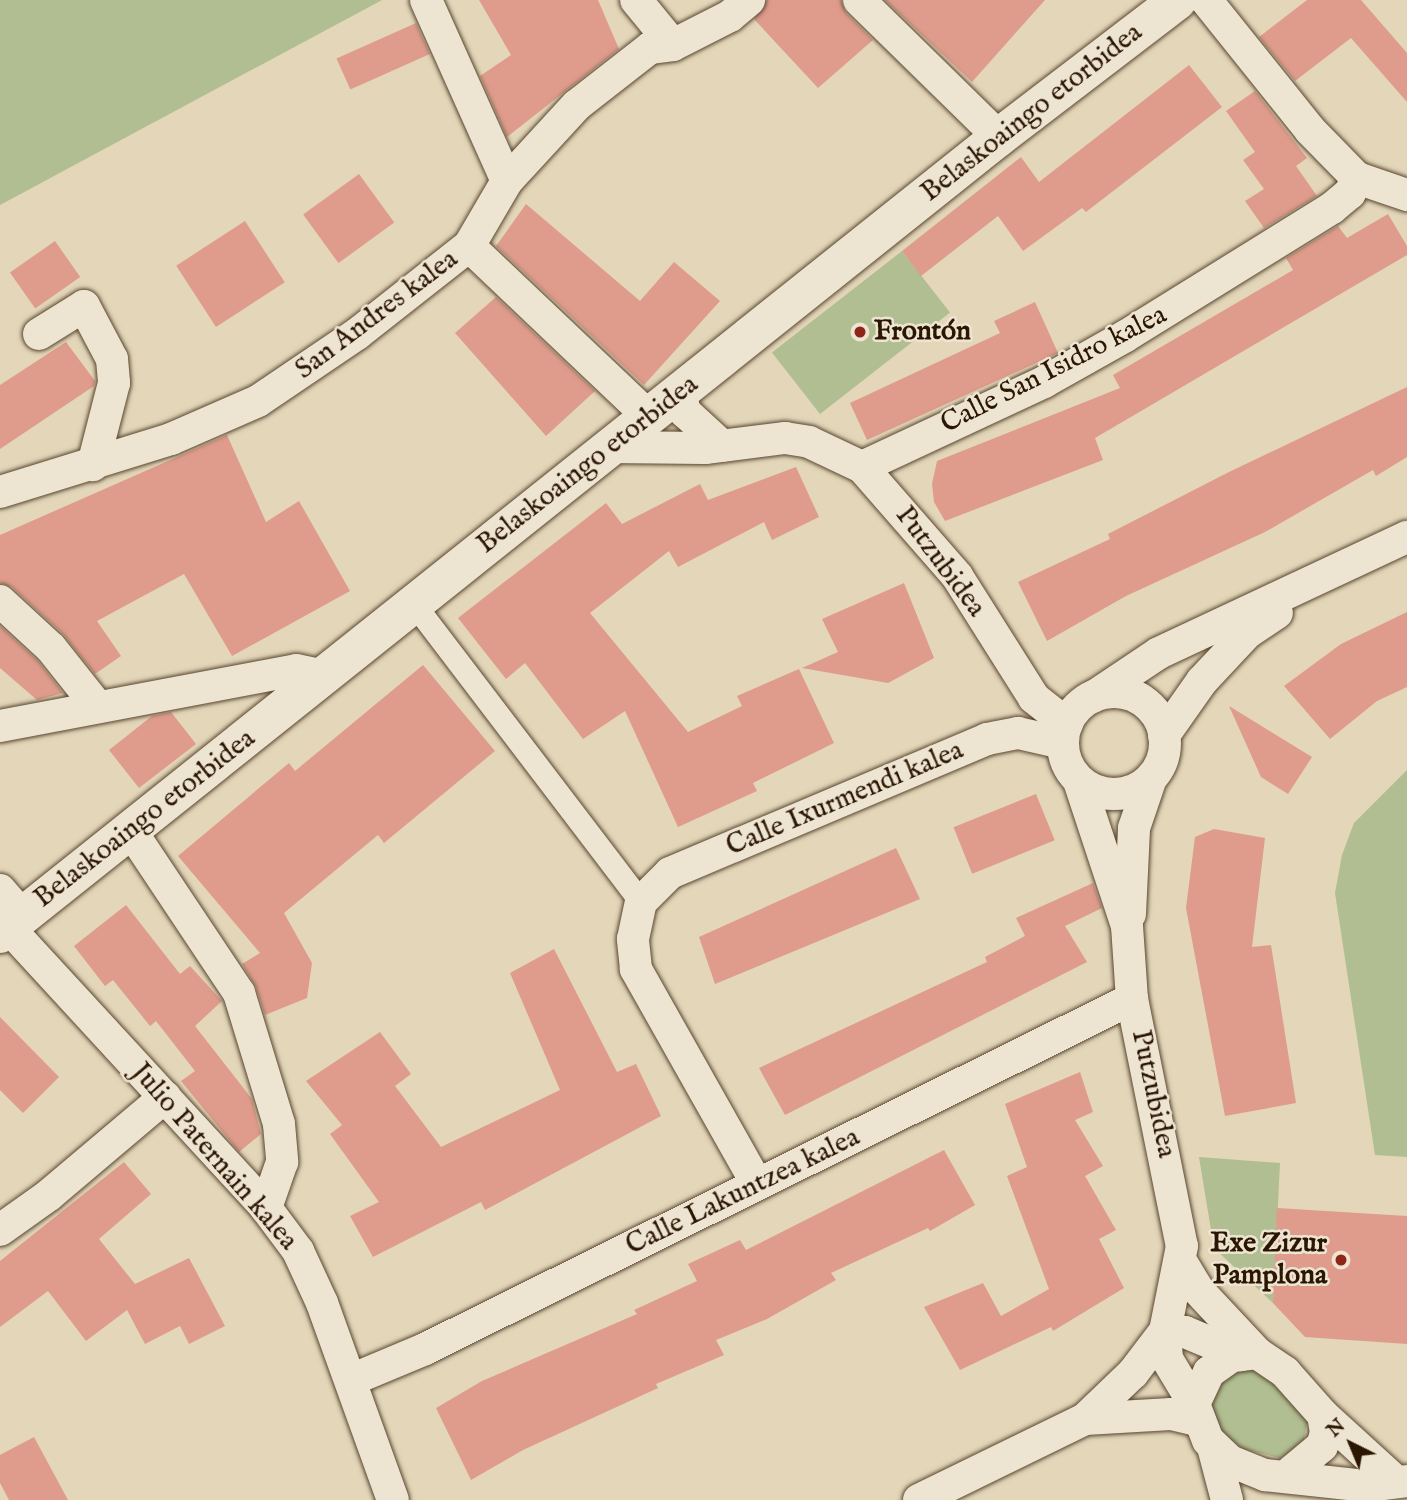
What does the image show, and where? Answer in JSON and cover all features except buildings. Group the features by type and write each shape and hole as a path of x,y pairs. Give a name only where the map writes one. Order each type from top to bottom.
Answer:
{"street":[{"path":"426,0 507,181"},
{"path":"636,0 673,45"},
{"name":"San Andres kalea","path":"0,492 171,439 258,401 357,334 468,246 507,181 576,106 650,48 673,45 730,16 749,0"},
{"path":"859,0 999,136"},
{"name":"Belaskoaingo etorbidea","path":"7,916 131,831 999,136 1178,0"},
{"path":"1206,0 1310,130 1357,178 1407,195"},
{"name":"Calle San Isidro kalea","path":"862,467 1044,382 1134,331 1332,208 1350,193 1357,178"},
{"path":"468,246 650,418"},
{"path":"39,334 84,306 112,359 114,383 93,465"},
{"path":"680,392 685,412 722,446"},
{"path":"608,447 722,446 785,438 809,442 862,467"},
{"name":"Putzubidea","path":"862,467 957,576 1034,698 1064,734"},
{"path":"1093,697 1109,692 1138,698 1160,720 1165,750 1151,778 1124,794 1092,790 1070,770 1064,734 1082,703 1159,653 1407,537"},
{"path":"1164,734 1202,681 1247,633 1332,573"},
{"path":"0,601 51,648 98,707"},
{"path":"414,604 641,902 633,939 636,969 757,1184"},
{"path":"0,726 296,670 325,676"},
{"name":"Calle Ixurmendi kalea","path":"641,902 670,873 995,736 1018,733 1064,734"},
{"name":"Putzubidea","path":"1127,926 1134,898 1134,828 1151,778"},
{"name":"Putzubidea","path":"1079,781 1127,926 1132,999 1166,1154 1182,1263 1166,1331 1167,1359 1195,1412"},
{"path":"131,831 239,993 279,1124 282,1161 265,1208"},
{"name":"Julio Paternain kalea","path":"7,916 265,1208 298,1251 351,1380 393,1500"},
{"name":"Calle Lakuntzea kalea","path":"351,1380 425,1349 1132,999"},
{"path":"0,1230 50,1195 165,1097"},
{"name":"Putzubidea","path":"1182,1263 1198,1290 1248,1354"},
{"path":"919,1500 1085,1419 1133,1373 1166,1331 1185,1332 1248,1354 1285,1372 1323,1415 1400,1480"},
{"path":"1227,1500 1213,1447 1195,1412 1209,1372 1248,1354"},
{"path":"1085,1419 1195,1412"},
{"path":"1239,1500 1322,1447 1326,1433 1323,1415"},
{"path":"1213,1447 1230,1461 1275,1475 1367,1486 1400,1480"}],"green space":[{"path":"0,0 382,0 0,205"},
{"name":"Frontón","path":"902,251 950,312 820,414 772,353"},
{"path":"1407,770 1407,1157 1375,1155 1335,893 1342,855 1354,823"},
{"path":"1199,1157 1280,1163 1273,1303 1214,1248"},
{"path":"1247,1366 1264,1368 1308,1417 1303,1445 1280,1458 1243,1449 1216,1430 1209,1405 1216,1387"}],"place":[{"name":"Frontón","path":"860,332"},
{"name":"Exe Zizur Pamplona","path":"1341,1260"}]}
